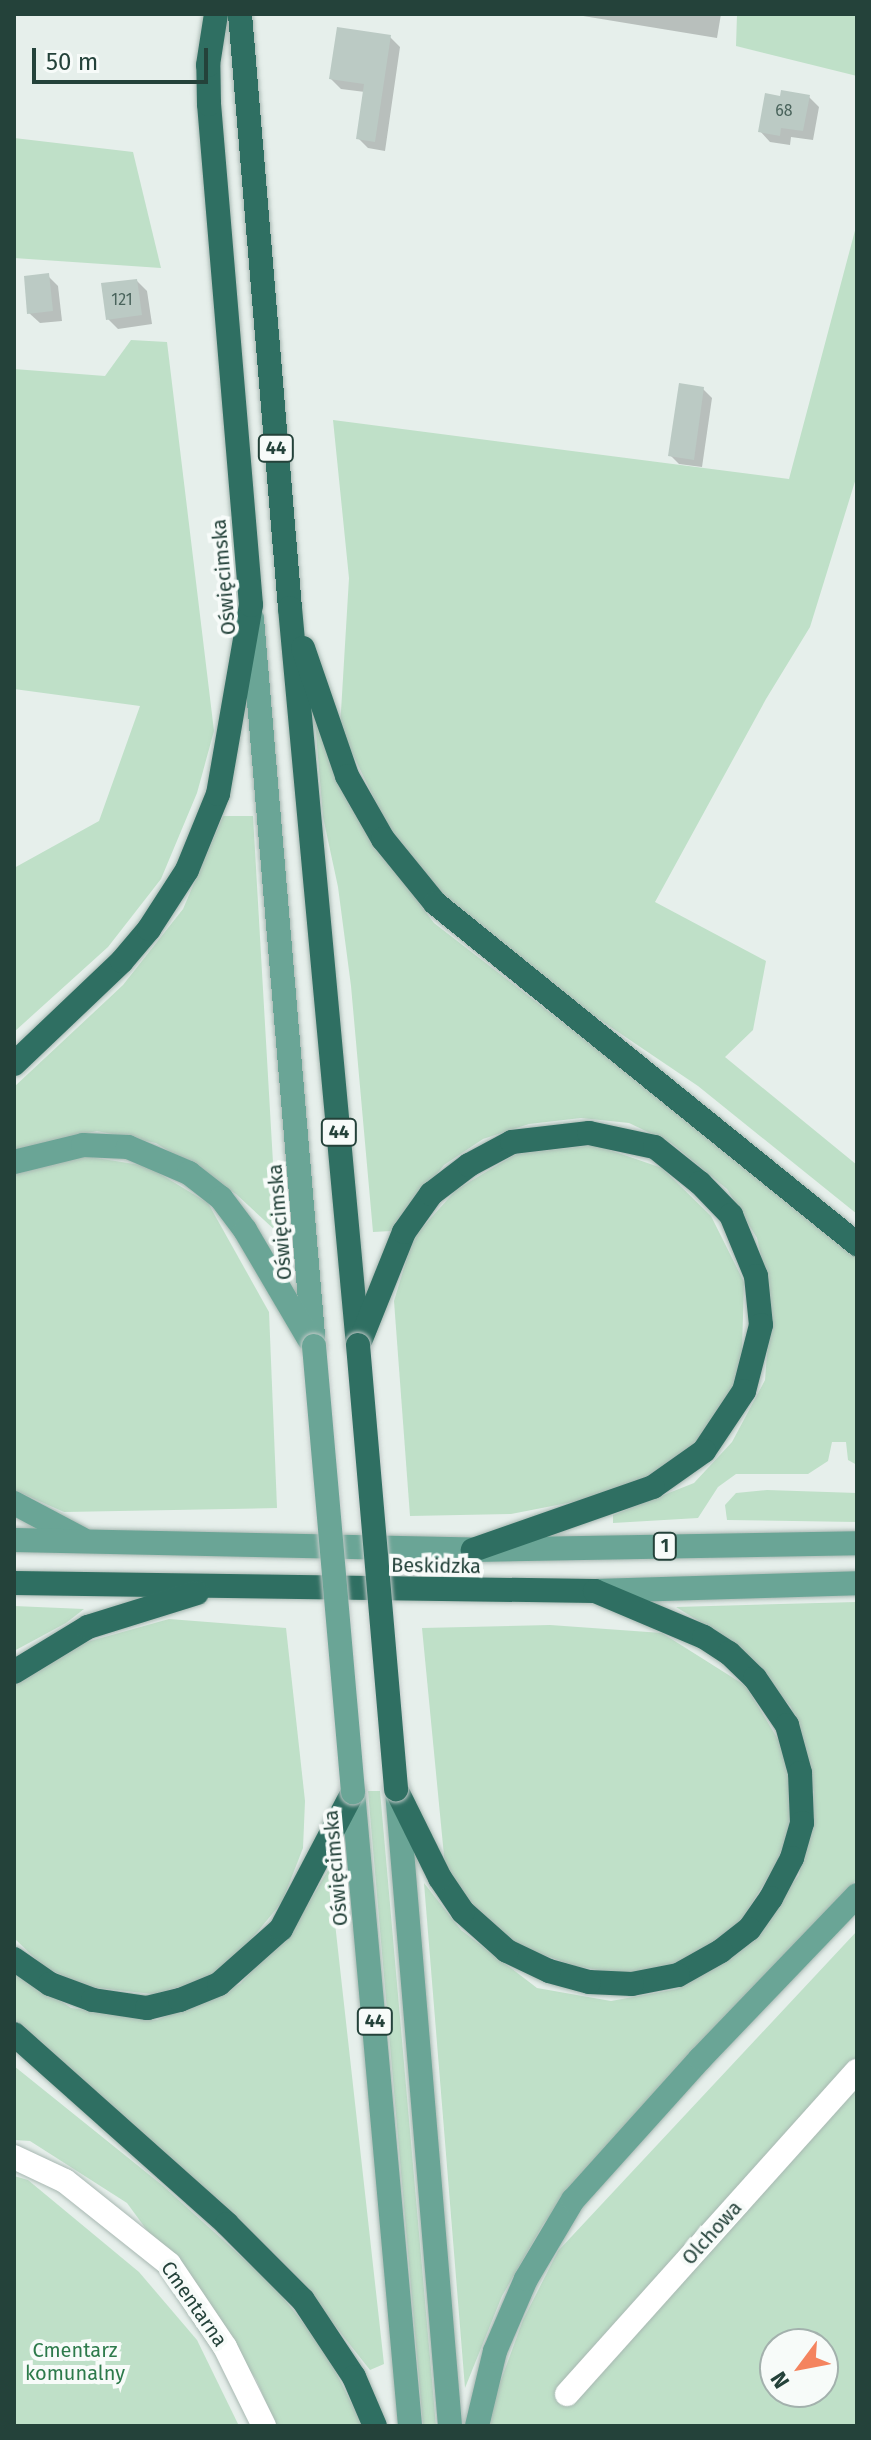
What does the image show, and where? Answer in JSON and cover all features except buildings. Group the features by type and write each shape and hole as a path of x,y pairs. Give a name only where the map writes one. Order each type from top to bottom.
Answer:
{"highway":[{"name":"Oświęcimska","path":"216,14 208,65 209,104 251,605"},
{"name":"44","path":"240,14 396,1789"},
{"path":"14,1064 122,961 149,929 187,870 218,794 251,605"},
{"path":"290,608 347,776 383,839 435,903 857,1244"},
{"path":"358,1345 404,1232 431,1194 469,1165 512,1142 589,1133 655,1147 700,1183 731,1215 756,1276 761,1325 744,1391 704,1451 653,1487 473,1550"},
{"name":"Beskidzka","path":"14,1583 595,1591"},
{"path":"14,1672 88,1627 219,1586"},
{"path":"396,1789 440,1878 463,1912 507,1951 549,1971 589,1982 632,1984 678,1975 721,1951 749,1929 771,1898 792,1858 802,1823 800,1773 787,1725 755,1678 729,1653 659,1615 595,1591"},
{"path":"14,1959 50,1984 93,2000 147,2008 180,2000 219,1984 281,1929 353,1792"},
{"path":"14,2034 227,2224 303,2300 354,2377 375,2426"}],"main road":[{"name":"Oświęcimska","path":"251,605 410,2426"},
{"path":"14,1162 83,1145 128,1147 189,1173 221,1198 245,1230 314,1346"},
{"path":"14,1503 87,1542"},
{"name":"Beskidzka","path":"14,1540 473,1550 857,1543"},
{"name":"Beskidzka","path":"595,1591 857,1583"},
{"name":"44","path":"396,1789 450,2426"},
{"path":"477,2426 495,2351 526,2279 573,2200 700,2059 857,1895"}],"street":[{"name":"Olchowa","path":"567,2394 857,2071"},
{"name":"Cmentarna","path":"14,2157 65,2181 169,2264 225,2347 264,2426"}],"green space":[{"path":"737,14 857,14 857,76 736,46"},
{"path":"14,138 133,152 161,268 14,258"},
{"path":"857,223 857,475 810,627 766,699 655,902 766,961 753,1030 725,1057 857,1165 857,1214 698,1086 556,990 444,896 389,829 340,728 349,578 333,420 789,479"},
{"path":"131,340 167,342 214,731 197,793 161,879 108,947 14,1032 14,868 99,821 140,706 14,689 14,369 105,376"},
{"path":"315,721 345,792 386,859 434,923 857,1250 857,1465 848,1460 846,1442 832,1442 828,1461 808,1474 736,1474 718,1487 698,1518 613,1523 613,1515 694,1483 732,1442 765,1380 771,1299 757,1238 727,1189 671,1143 629,1123 581,1118 529,1124 483,1139 444,1165 391,1231 373,1232 351,986 338,887 323,817"},
{"path":"223,816 253,816 277,1232 236,1194 156,1143 97,1131 14,1150 14,1087 123,985 183,909"},
{"path":"595,1145 662,1168 711,1216 744,1282 742,1350 732,1389 694,1445 646,1477 583,1500 511,1514 410,1516 394,1301 413,1238 456,1190 516,1154"},
{"path":"77,1155 147,1166 208,1203 269,1312 277,1508 64,1512 14,1490 14,1175"},
{"path":"767,1490 857,1493 857,1522 727,1520 725,1505 736,1493"},
{"path":"857,1602 857,1879 544,2223 502,2296 465,2388 424,1883 461,1930 537,1988 611,2001 677,1989 739,1952 799,1875 814,1792 791,1707 733,1642 676,1607"},
{"path":"14,1606 84,1609 66,1623 14,1651"},
{"path":"169,1619 286,1628 305,1801 303,1848 282,1902 244,1948 206,1980 153,1994 88,1987 44,1967 14,1938 14,1683 76,1645"},
{"path":"550,1625 662,1633 746,1686 785,1751 795,1809 777,1863 735,1930 679,1965 632,1976 575,1966 518,1946 476,1913 445,1866 422,1628"},
{"path":"368,1791 380,1791 436,2426 423,2426"},
{"path":"329,1869 384,2364 370,2370 294,2274 14,2019 14,1969 71,2008 157,2020 240,1984 298,1920"},
{"path":"857,1931 857,2426 489,2426 493,2402 523,2320 558,2251"},
{"path":"14,2066 162,2185 273,2285 324,2349 363,2426 276,2426 256,2379 127,2203 30,2141 14,2140"},
{"name":"Cmentarz komunalny","path":"14,2176 28,2180 139,2272 197,2340 239,2426 14,2426"}]}
